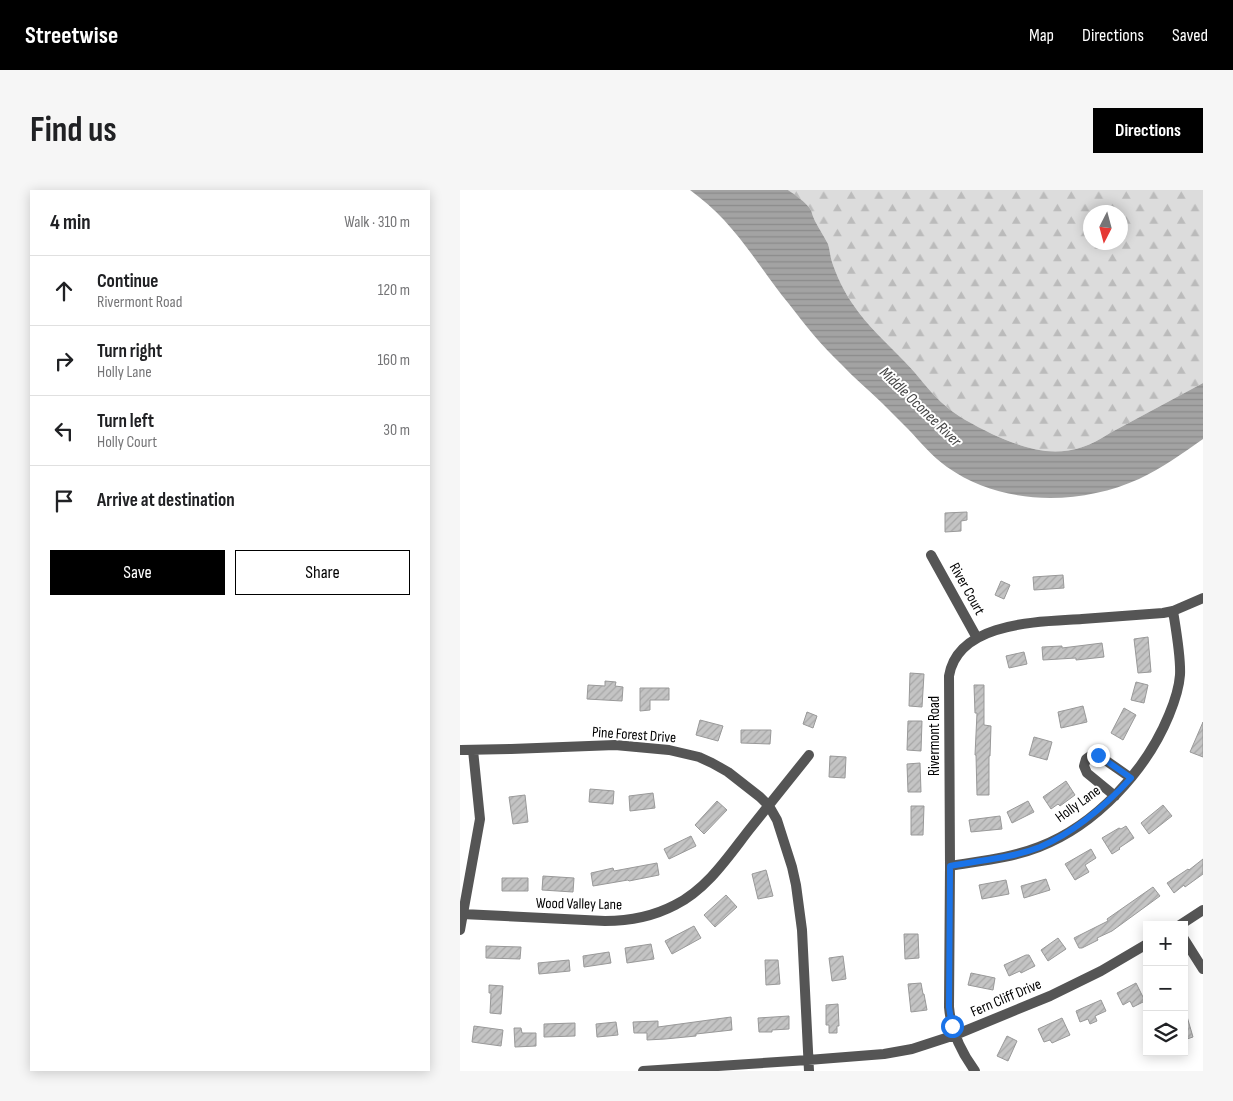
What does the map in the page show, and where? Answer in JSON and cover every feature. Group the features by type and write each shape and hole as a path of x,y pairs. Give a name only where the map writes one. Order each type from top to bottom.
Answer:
{"street":[{"name":"River Court","path":"931,556 977,638"},
{"name":"Rivermont Road","path":"975,1071 955,1035 949,1007 950,668 962,651 977,638 1002,628 1017,625 1163,613 1173,611 1203,598"},
{"name":"Holly Lane","path":"950,866 1010,855 1039,847 1068,832 1102,808 1131,778 1162,732 1176,697 1180,666 1173,611"},
{"name":"Pine Forest Drive","path":"460,750 615,745 669,750 706,760 728,772 751,789 769,806 777,820 796,885 800,905 804,955 808,1066"},
{"path":"460,930 480,819 473,750"},
{"path":"1115,796 1087,774 1084,766 1086,758 1093,754 1098,755 1131,778"},
{"name":"Wood Valley Lane","path":"462,914 612,921 634,919 674,906 706,882 719,869 808,755"},
{"path":"1186,921 1203,910"},
{"path":"1188,945 1203,969"},
{"name":"Fern Cliff Drive","path":"808,1066 912,1049 955,1035 1050,996 1101,971 1143,946"},
{"path":"643,1071 808,1066"}],"green space":[{"path":"788,190 1203,190 1203,383 1095,442 1080,448 1052,452 1038,450 992,434 959,416 941,402 864,319 841,284 832,262 828,244 811,210"}],"water":[{"name":"Middle Oconee River","path":"690,190 788,190 800,199 811,210 828,244 832,262 841,284 864,319 941,402 959,416 992,434 1038,450 1052,452 1080,448 1095,442 1203,383 1203,439 1139,479 1116,488 1091,494 1041,498 1016,495 992,489 969,480 936,458 827,350 801,320 733,230 712,208"}],"building":[{"path":"967,512 967,520 961,521 961,531 945,532 945,513"},
{"path":"1063,575 1064,588 1034,590 1033,577"},
{"path":"1001,581 1010,585 1004,599 995,595"},
{"path":"1148,637 1151,672 1138,673 1134,639"},
{"path":"1102,643 1104,657 1076,660 1076,658 1043,660 1042,647 1062,646 1062,648"},
{"path":"1024,652 1027,664 1009,668 1006,656"},
{"path":"910,673 924,674 922,707 909,706"},
{"path":"605,681 616,682 615,686 623,687 622,701 587,699 588,685 605,686"},
{"path":"1136,682 1148,685 1144,703 1131,700"},
{"path":"974,685 984,685 984,725 991,726 989,795 977,795 975,755 977,713 975,713"},
{"path":"640,688 669,688 669,700 650,700 650,710 640,711"},
{"path":"1083,706 1087,722 1061,728 1058,712"},
{"path":"1124,708 1136,715 1123,740 1111,733"},
{"path":"807,712 817,716 813,728 803,724"},
{"path":"700,720 723,726 718,741 696,735"},
{"path":"908,721 922,721 921,751 907,750"},
{"path":"1203,722 1203,757 1190,752"},
{"path":"741,730 771,730 770,744 741,743"},
{"path":"1034,737 1052,742 1047,760 1029,755"},
{"path":"830,756 846,757 845,778 829,777"},
{"path":"920,763 921,792 908,792 907,764"},
{"path":"1066,781 1075,795 1060,806 1058,804 1051,809 1043,797"},
{"path":"590,789 614,791 613,804 589,802"},
{"path":"653,793 655,808 630,811 629,796"},
{"path":"525,795 528,822 513,824 509,797"},
{"path":"717,801 727,810 704,834 695,825"},
{"path":"1028,801 1034,812 1012,823 1007,812"},
{"path":"1163,805 1172,816 1149,834 1141,823"},
{"path":"911,806 924,806 923,835 911,835"},
{"path":"1000,816 1002,829 971,832 969,820"},
{"path":"1126,826 1134,838 1112,854 1102,838"},
{"path":"691,836 696,846 669,859 664,849"},
{"path":"1091,849 1096,858 1085,865 1089,872 1075,880 1065,864"},
{"path":"1203,859 1203,874 1174,893 1167,883"},
{"path":"657,863 659,875 593,886 591,873 613,868 614,871"},
{"path":"766,870 773,896 758,899 752,874"},
{"path":"543,876 574,878 573,892 542,890"},
{"path":"502,878 528,878 528,891 502,891"},
{"path":"1046,879 1050,890 1024,898 1021,886"},
{"path":"1006,880 1009,894 982,899 979,885"},
{"path":"1153,887 1160,896 1112,931 1097,938 1098,940 1079,948 1074,938 1108,921 1107,919"},
{"path":"726,895 737,907 715,927 704,915"},
{"path":"694,926 701,938 672,954 665,941"},
{"path":"904,934 918,934 919,958 905,959"},
{"path":"1058,938 1066,949 1048,961 1041,950"},
{"path":"651,944 654,959 627,963 625,948"},
{"path":"486,946 521,947 520,959 486,958"},
{"path":"609,952 611,963 584,967 583,956"},
{"path":"1029,955 1035,966 1021,973 1020,971 1009,976 1004,965"},
{"path":"843,956 846,979 832,981 829,958"},
{"path":"569,960 570,971 539,974 538,963"},
{"path":"765,960 778,960 780,984 766,985"},
{"path":"971,973 995,978 993,990 968,985"},
{"path":"921,983 927,1010 911,1012 908,984"},
{"path":"1136,983 1143,997 1143,1002 1133,1007 1130,1001 1123,1005 1117,993"},
{"path":"489,985 503,986 501,1014 490,1013 491,993 489,993"},
{"path":"1101,1000 1106,1011 1095,1016 1097,1021 1090,1024 1088,1019 1080,1022 1076,1011"},
{"path":"838,1004 839,1026 837,1026 837,1033 829,1033 829,1025 826,1025 826,1005"},
{"path":"789,1016 789,1029 759,1032 758,1018"},
{"path":"731,1017 732,1030 696,1034 696,1036 647,1040 647,1033 634,1033 633,1022 658,1021 658,1027"},
{"path":"1062,1018 1070,1035 1052,1043 1050,1040 1044,1042 1038,1029"},
{"path":"1188,1020 1193,1037 1188,1039"},
{"path":"616,1022 618,1035 597,1037 596,1024"},
{"path":"575,1023 575,1036 544,1037 544,1024"},
{"path":"474,1026 503,1030 501,1046 472,1042"},
{"path":"514,1028 521,1028 522,1033 536,1033 536,1046 515,1047"},
{"path":"1007,1036 1017,1041 1008,1061 997,1056"}],"route":[{"path":"952,1026 949,1007 950,866 1010,855 1039,847 1068,832 1102,808 1131,778 1098,755"}]}
